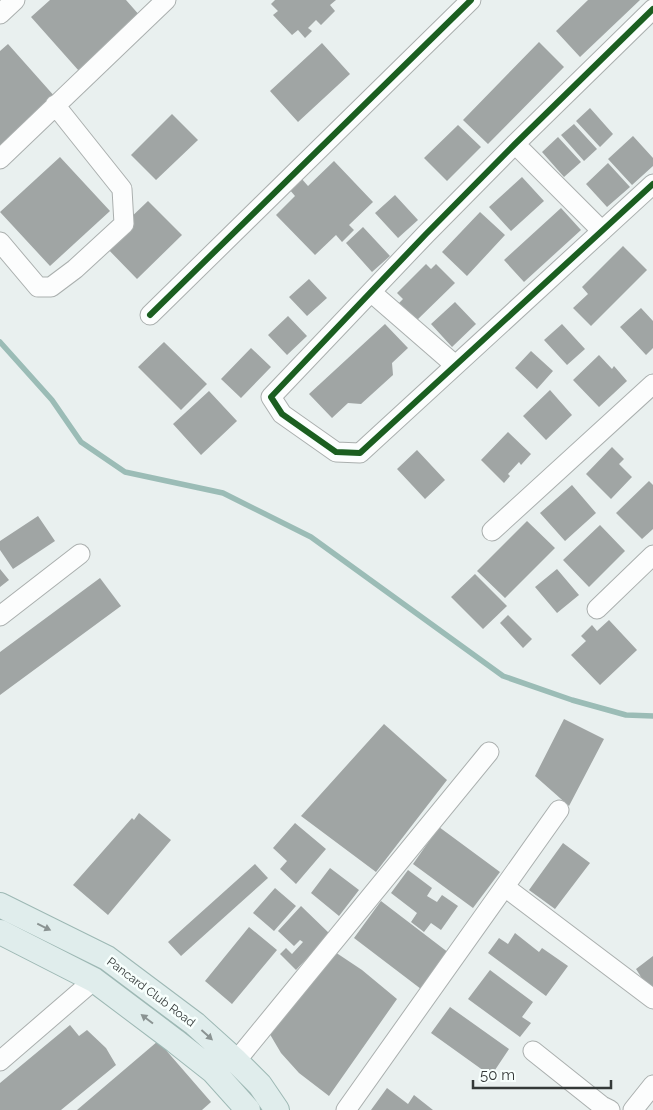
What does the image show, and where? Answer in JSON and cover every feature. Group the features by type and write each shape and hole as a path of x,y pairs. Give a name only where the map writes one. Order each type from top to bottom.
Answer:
{"main road":[{"name":"Pancard Club Road","path":"0,905 107,958 195,1024 260,1085 277,1110"},
{"name":"Pancard Club Road","path":"0,932 94,980 175,1040 213,1072 242,1108"}],"street":[{"path":"0,14 14,0"},
{"path":"0,159 166,0"},
{"path":"150,316 471,0"},
{"path":"653,9 515,144 271,397 282,414 336,452 360,453 653,184"},
{"path":"0,242 38,287 51,287 75,270 124,224 122,189 55,105"},
{"path":"515,144 602,231"},
{"path":"371,292 456,365"},
{"path":"492,531 653,384"},
{"path":"0,616 80,554"},
{"path":"597,609 653,555"},
{"path":"236,1061 489,752"},
{"path":"346,1110 559,810"},
{"path":"505,887 653,999"},
{"path":"0,1060 94,980"},
{"path":"533,1051 602,1106 610,1110"},
{"path":"242,1108 260,1085"},
{"path":"633,1110 653,1085"}],"building":[{"path":"50,0 126,0 141,17 79,71 31,17"},
{"path":"275,0 336,0 330,5 335,11 321,25 316,20 308,28 312,31 305,38 298,30 292,35 273,15 278,11 271,4"},
{"path":"588,0 640,0 580,57 556,31"},
{"path":"539,42 564,67 488,144 463,120"},
{"path":"322,43 350,74 298,122 270,91"},
{"path":"8,44 56,98 0,149 0,51"},
{"path":"590,108 613,134 600,147 576,121"},
{"path":"172,114 198,140 156,180 131,155"},
{"path":"574,124 597,149 584,161 561,135"},
{"path":"458,125 481,147 447,181 424,158"},
{"path":"633,136 653,158 653,166 632,185 608,159"},
{"path":"558,137 581,162 564,177 542,152"},
{"path":"60,157 110,211 50,266 0,212"},
{"path":"334,161 373,202 349,225 354,230 342,242 336,235 315,255 276,215 295,196 289,189 301,178 308,186"},
{"path":"608,163 630,187 607,207 586,184"},
{"path":"522,177 544,201 511,231 489,207"},
{"path":"395,195 418,220 398,238 375,213"},
{"path":"148,201 182,235 137,279 103,244"},
{"path":"561,208 581,230 524,282 504,260"},
{"path":"480,212 505,235 467,276 442,252"},
{"path":"363,227 390,256 372,272 346,243"},
{"path":"623,246 647,270 591,326 573,308 588,294 582,287"},
{"path":"426,264 431,269 436,264 455,283 415,322 398,304 403,299 397,293"},
{"path":"309,279 327,298 307,316 289,297"},
{"path":"455,302 476,324 452,347 431,324"},
{"path":"641,308 653,321 653,348 646,355 620,327"},
{"path":"288,316 307,336 287,355 268,335"},
{"path":"385,324 408,348 392,363 393,375 361,404 348,403 332,418 309,394"},
{"path":"562,324 585,349 567,365 544,340"},
{"path":"164,342 207,384 181,410 138,367"},
{"path":"251,348 271,367 241,398 221,379"},
{"path":"531,351 553,371 537,389 515,368"},
{"path":"599,355 612,369 614,366 627,381 599,407 573,380"},
{"path":"550,390 572,415 546,440 523,416"},
{"path":"209,391 237,421 201,455 173,424"},
{"path":"508,432 531,454 521,465 519,462 508,474 510,476 504,483 481,460"},
{"path":"612,447 624,459 619,464 632,477 611,499 586,474"},
{"path":"417,450 445,480 425,499 397,469"},
{"path":"649,481 653,485 653,529 642,539 616,513"},
{"path":"572,485 596,513 565,541 540,513"},
{"path":"38,516 55,541 13,569 0,550 0,541"},
{"path":"527,521 555,548 505,598 477,571"},
{"path":"600,525 625,551 589,587 563,560"},
{"path":"0,569 9,580 0,587"},
{"path":"557,569 579,595 557,613 535,587"},
{"path":"475,574 507,606 483,629 451,597"},
{"path":"100,578 121,606 0,695 0,652"},
{"path":"508,615 532,639 523,648 500,623"},
{"path":"609,620 637,650 600,685 571,655 586,641 581,636 592,625 597,631"},
{"path":"564,719 604,739 569,806 535,776"},
{"path":"384,724 447,780 376,872 301,816"},
{"path":"139,813 171,840 108,915 73,885 132,818 134,820"},
{"path":"295,823 326,849 296,884 280,869 287,861 273,848"},
{"path":"439,827 500,872 473,908 413,864"},
{"path":"563,843 590,863 555,909 529,890"},
{"path":"255,864 268,878 181,956 168,942"},
{"path":"330,868 359,890 339,916 311,893"},
{"path":"408,870 432,888 427,896 437,902 442,895 458,906 441,930 431,923 424,932 411,922 417,913 391,893"},
{"path":"275,888 296,906 274,931 253,913"},
{"path":"381,901 449,953 421,989 354,938"},
{"path":"301,906 330,934 296,970 280,954 286,948 292,954 303,942 300,940 294,946 278,931"},
{"path":"249,927 277,950 232,1004 205,981"},
{"path":"515,933 539,952 542,948 568,966 546,996 488,953 499,938 508,944"},
{"path":"335,952 362,970 397,999 329,1096 299,1073 281,1053 268,1031"},
{"path":"653,956 653,989 648,988 636,969"},
{"path":"490,970 533,1002 522,1017 531,1023 520,1037 468,999"},
{"path":"450,1007 509,1049 491,1076 431,1033"},
{"path":"70,1025 79,1036 87,1030 106,1048 116,1065 61,1110 0,1110 0,1083"},
{"path":"158,1041 211,1102 202,1110 77,1110"},
{"path":"387,1088 408,1104 414,1095 433,1110 371,1110"}],"waterway":[{"path":"0,342 52,400 81,442 125,472 223,493 311,537 503,676 572,700 626,715 653,716"}],"cycle path":[{"path":"150,315 471,0"},
{"path":"653,9 426,234 271,397 282,414 336,452 360,453 653,184"}]}
